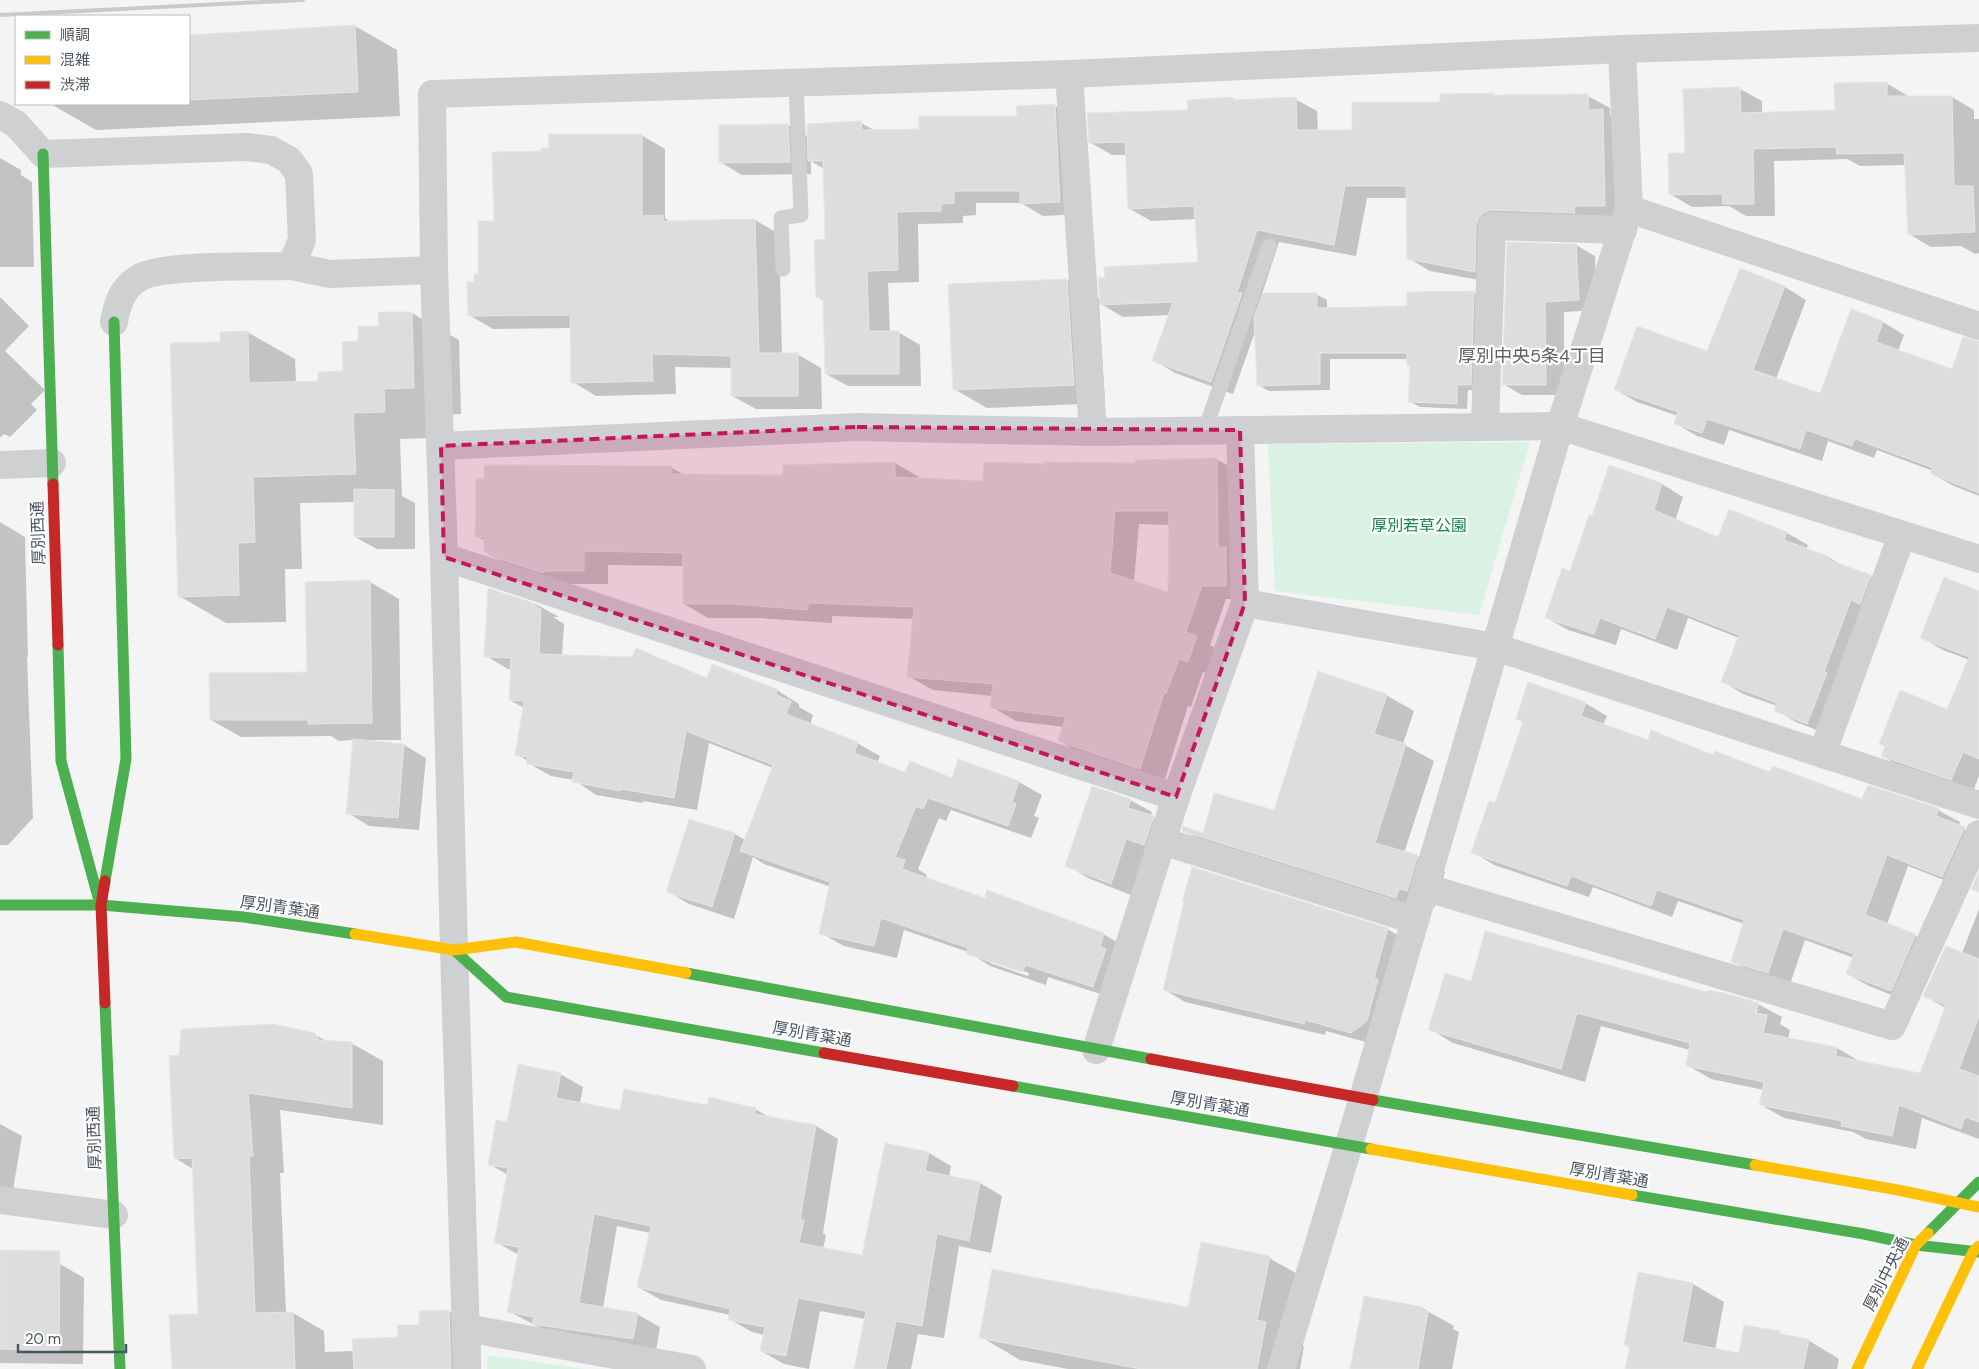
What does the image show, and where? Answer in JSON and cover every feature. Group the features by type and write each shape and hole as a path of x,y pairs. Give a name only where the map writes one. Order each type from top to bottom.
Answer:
{"street":[{"path":"467,1369 441,446 434,270 432,94 1069,74 1622,48 1979,38"},
{"path":"1281,1369 1363,1098 1560,426 1626,219 1622,48"},
{"path":"1069,74 1093,432"},
{"path":"0,115 16,124 43,154 246,147 271,150 289,160 300,174 302,240 291,266"},
{"name":"厚別西通","path":"43,154 61,761 101,905"},
{"path":"1485,426 1492,226 1626,219 1979,326"},
{"path":"114,322 117,305 126,288 141,277 172,270 291,266 330,274 434,270"},
{"name":"厚別西通","path":"114,322 126,759 101,905 120,1369"},
{"path":"441,446 857,427 1093,432 1560,426 1979,559"},
{"path":"1096,1050 1176,796 1245,603 1240,430"},
{"path":"0,465 52,463"},
{"path":"1822,754 1902,535"},
{"path":"444,557 1176,796"},
{"path":"1245,603 1495,647 1979,805"},
{"path":"1424,887 1892,1026 1979,834"},
{"path":"1162,841 1414,920"},
{"name":"厚別青葉通","path":"0,905 101,905 244,917 454,950 516,942 1096,1050 1898,1190 1979,1207"},
{"name":"厚別青葉通","path":"454,950 506,997 1426,1160 1864,1234 1916,1245 1977,1250"},
{"name":"厚別中央通","path":"1856,1369 1916,1245 1979,1182"},
{"path":"0,1200 114,1215"},
{"path":"1917,1369 1977,1250"},
{"path":"466,1328 692,1369"}],"lane":[{"path":"783,269 781,218 801,215 796,82"},
{"path":"1205,430 1269,246"}],"highlighted area":[{"path":"857,427 1240,430 1245,603 1176,797 444,557 441,446"}],"green space":[{"name":"厚別若草公園","path":"1530,442 1479,615 1275,591 1268,444"},
{"path":"487,1355 586,1369 487,1369"}],"building":[{"path":"355,25 358,92 190,100 190,35"},
{"path":"1887,82 1887,96 1952,96 1954,186 1973,186 1975,232 1908,235 1904,153 1837,154 1836,147 1753,149 1754,204 1723,204 1722,194 1669,195 1668,153 1685,153 1683,89 1740,87 1741,113 1835,110 1834,83"},
{"path":"1494,93 1494,95 1588,94 1589,110 1603,109 1605,206 1574,206 1575,213 1492,210 1485,212 1479,217 1476,225 1475,272 1407,259 1406,186 1345,186 1334,245 1257,230 1237,293 1242,293 1211,382 1152,361 1173,302 1100,305 1098,278 1105,277 1104,267 1198,262 1194,206 1128,209 1125,142 1089,143 1087,113 1188,110 1187,100 1232,97 1232,100 1296,97 1297,130 1352,130 1352,102 1440,102 1440,94"},
{"path":"1055,104 1060,202 1020,204 1020,191 954,191 954,203 941,204 941,211 897,212 898,270 867,271 869,331 899,331 899,374 825,374 823,297 816,298 814,240 825,239 823,161 808,161 807,124 861,121 862,130 919,129 919,116 1017,116 1016,106"},
{"path":"788,124 790,162 719,163 719,125"},
{"path":"548,134 642,134 642,216 663,215 663,221 755,219 759,353 798,353 798,396 731,396 731,356 652,354 653,381 571,383 570,315 468,316 467,282 474,282 474,274 478,274 478,221 494,221 492,152 541,151 541,148 549,148"},
{"path":"1507,242 1576,244 1579,300 1545,302 1546,385 1502,385"},
{"path":"1740,268 1785,286 1753,370 1820,393 1851,309 1883,321 1876,342 1952,369 1963,337 1979,341 1979,493 1931,474 1933,468 1855,439 1852,446 1806,430 1800,449 1707,419 1702,433 1674,424 1678,412 1614,390 1637,326 1707,351"},
{"path":"1067,279 1074,385 953,390 948,284"},
{"path":"1474,291 1471,385 1457,385 1457,404 1408,402 1410,366 1407,366 1407,353 1320,353 1320,384 1257,386 1254,317 1263,293 1317,293 1317,308 1407,306 1407,292"},
{"path":"378,312 412,312 414,388 384,389 385,412 353,413 356,474 253,477 255,542 238,543 239,595 178,597 170,343 220,342 220,332 248,331 249,383 318,381 318,372 343,371 342,342 358,341 358,326 379,326"},
{"path":"1217,458 1218,547 1226,547 1226,586 1202,586 1186,632 1197,636 1188,662 1179,659 1166,694 1164,693 1140,769 1058,741 1066,717 990,708 993,684 907,677 914,607 808,603 808,610 735,604 683,604 683,553 584,551 584,571 544,571 543,573 490,556 490,553 484,552 484,537 475,537 476,479 484,479 484,465 672,466 672,474 783,475 783,465 895,462 895,477 983,481 984,462 1045,464 1045,462 1135,463 1135,460","holes":["1115,511 1169,511 1168,592 1110,573"]},
{"path":"1609,465 1662,483 1654,510 1718,537 1729,509 1787,532 1784,540 1830,557 1829,560 1871,575 1860,604 1851,600 1824,672 1827,673 1807,724 1774,711 1777,703 1721,682 1739,635 1667,607 1655,639 1600,618 1594,634 1545,618 1562,568 1570,571 1589,515 1592,516"},
{"path":"354,489 394,490 394,537 354,537"},
{"path":"1944,577 1979,591 1979,759 1963,752 1951,780 1881,756 1885,746 1879,744 1900,690 1947,709 1969,657 1920,638"},
{"path":"370,580 372,723 308,724 308,720 210,720 209,673 307,672 305,582"},
{"path":"488,588 540,605 531,605 541,609 539,654 632,657 636,648 707,678 712,664 777,689 776,695 791,701 786,714 858,742 854,753 905,772 910,761 952,778 958,759 1019,781 1012,802 1016,804 1008,826 928,798 923,809 916,806 895,857 905,860 902,869 985,898 987,890 1104,933 1100,947 1106,949 1093,987 1025,965 1023,972 966,954 968,948 881,918 874,946 819,934 830,882 740,851 773,765 686,731 674,798 572,782 574,772 526,764 528,757 515,755 524,701 509,700 511,658 484,657"},
{"path":"1318,671 1387,694 1374,734 1406,744 1375,843 1418,855 1407,891 1399,889 1396,898 1182,831 1183,826 1203,833 1214,793 1274,810"},
{"path":"1528,682 1586,702 1581,716 1648,740 1651,730 1713,755 1715,751 1770,772 1773,766 1862,799 1868,785 1939,808 1936,816 1965,827 1942,877 1887,855 1865,915 1916,934 1891,991 1846,974 1854,954 1783,929 1768,973 1731,962 1744,920 1657,890 1651,906 1571,876 1567,886 1471,853 1489,801 1495,803 1523,722 1516,719"},
{"path":"353,739 404,744 398,818 346,814"},
{"path":"1092,786 1131,799 1128,808 1154,816 1144,845 1126,839 1111,884 1065,866"},
{"path":"689,819 735,833 712,907 666,892"},
{"path":"1192,867 1388,928 1374,978 1378,979 1367,1021 1351,1033 1305,1020 1304,1024 1163,990 1184,901 1182,901"},
{"path":"1979,872 1979,892 1971,889"},
{"path":"1485,931 1707,992 1708,990 1721,992 1759,1003 1755,1013 1767,1015 1763,1033 1837,1047 1836,1056 1920,1073 1946,1005 1923,996 1946,946 1979,959 1979,1016 1959,1069 1979,1076 1979,1122 1965,1117 1961,1129 1899,1105 1892,1136 1841,1126 1842,1121 1759,1105 1764,1082 1686,1066 1690,1043 1577,1013 1561,1069 1428,1030 1445,973 1471,981"},
{"path":"273,1024 315,1033 319,1040 352,1042 352,1108 248,1093 253,1156 249,1156 255,1313 293,1312 295,1369 172,1369 169,1315 198,1314 192,1158 174,1159 169,1056 179,1055 181,1029"},
{"path":"518,1064 561,1073 556,1098 620,1110 624,1089 707,1105 709,1097 756,1108 754,1114 816,1125 800,1220 804,1220 799,1243 862,1255 885,1143 929,1152 925,1171 980,1182 969,1241 937,1234 922,1326 896,1321 886,1369 854,1369 866,1311 798,1298 786,1356 760,1351 765,1327 728,1320 730,1309 637,1287 651,1226 594,1214 579,1303 638,1313 633,1339 532,1324 534,1317 507,1312 519,1247 494,1243 508,1168 488,1165 496,1120 507,1122"},
{"path":"1201,1242 1270,1256 1257,1320 1266,1322 1257,1369 1141,1369 979,1338 992,1269 1188,1307"},
{"path":"0,1250 60,1251 59,1351 0,1349"},
{"path":"1638,1272 1693,1283 1682,1342 1739,1353 1744,1325 1780,1331 1780,1334 1809,1339 1803,1369 1625,1369 1630,1346 1624,1345"},
{"path":"1364,1296 1423,1307 1422,1311 1428,1312 1418,1369 1350,1369"},
{"path":"449,1310 451,1369 354,1369 352,1339 398,1337 397,1325 419,1325 419,1311"}],"railway":[{"path":"0,15 303,0"}],"traffic: fast":[{"path":"43,154 53,484"},
{"path":"105,881 126,759 114,322"},
{"path":"58,645 61,761 98,897"},
{"path":"0,905 101,905 244,917 355,934"},
{"path":"454,950 506,997 824,1053"},
{"path":"686,973 1151,1059"},
{"path":"105,1003 120,1369"},
{"path":"1013,1086 1371,1149"},
{"path":"1373,1100 1755,1165"},
{"path":"1928,1233 1979,1182"},
{"path":"1632,1195 1864,1234 1916,1245 1979,1252"}],"traffic: slow":[{"path":"355,934 454,950 516,942 686,973"},
{"path":"1371,1149 1632,1195"},
{"path":"1755,1165 1898,1190 1979,1207"},
{"path":"1857,1369 1916,1245 1928,1233"},
{"path":"1917,1369 1973,1252 1979,1246"}],"traffic: jam":[{"path":"53,484 58,645"},
{"path":"105,881 101,905 105,1003"},
{"path":"824,1053 1013,1086"},
{"path":"1151,1059 1373,1100"}],"district":[{"name":"厚別中央5条4丁目","path":"1532,356"}]}
